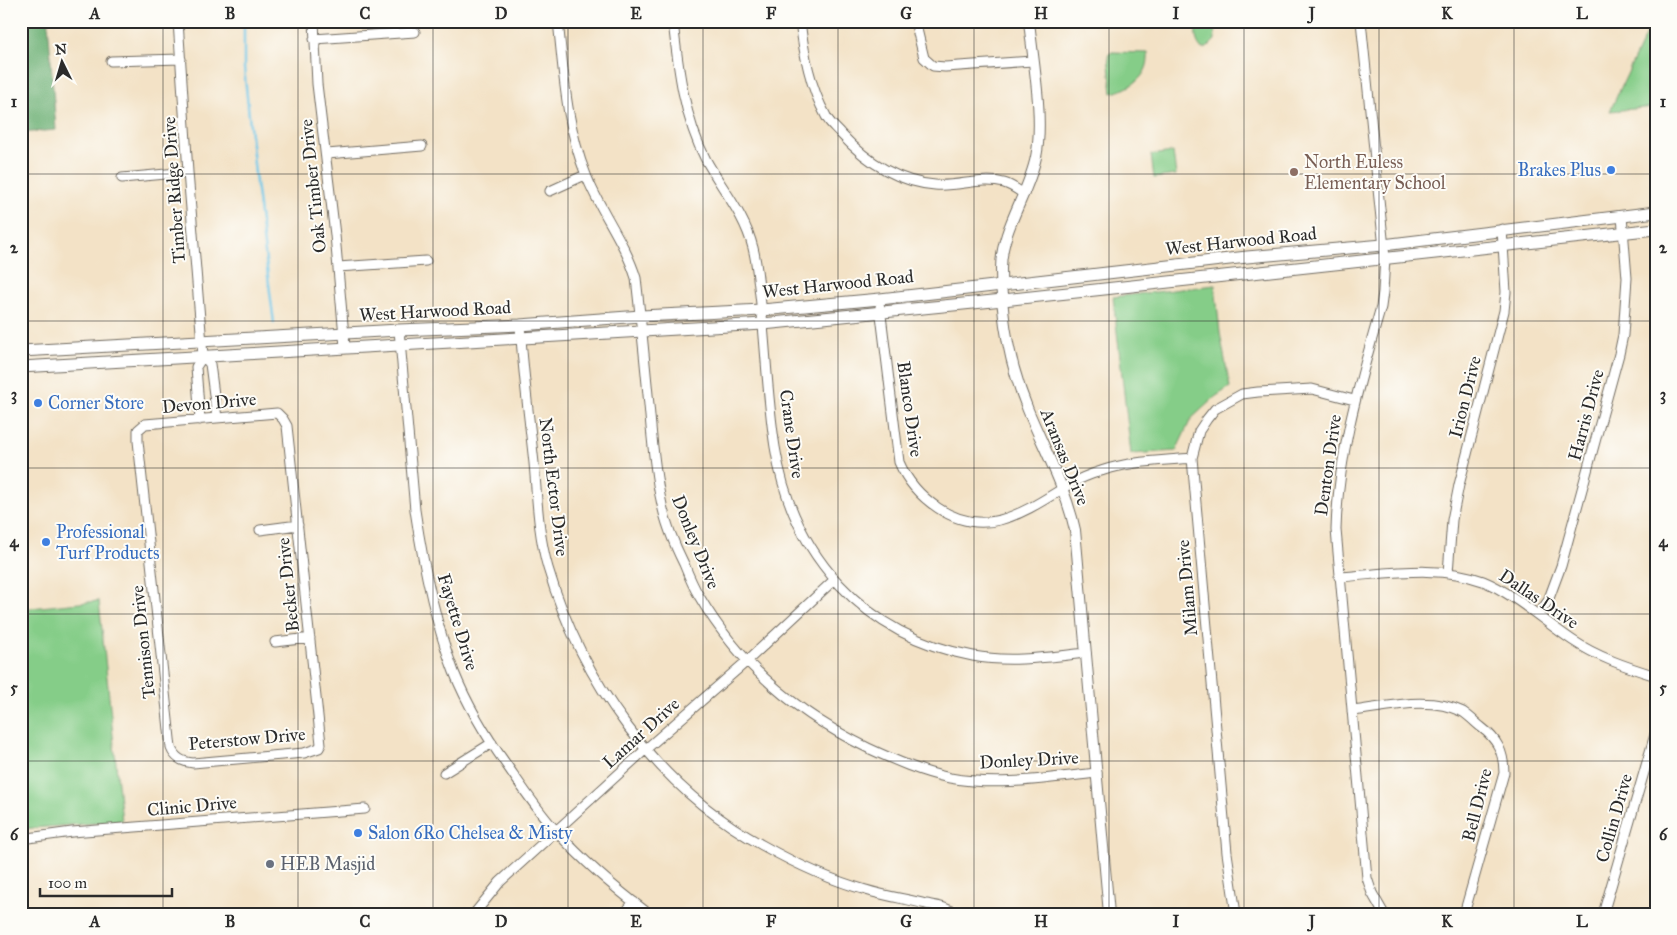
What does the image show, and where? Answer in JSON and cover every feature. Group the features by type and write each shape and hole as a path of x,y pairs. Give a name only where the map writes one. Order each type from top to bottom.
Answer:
{"main road":[{"name":"West Harwood Road","path":"21,351 520,325 762,310 880,299 1002,284 1383,244 1656,212"},
{"name":"West Harwood Road","path":"21,367 763,324 1004,300 1656,228"},
{"path":"1271,255 1273,270"}],"street":[{"name":"Timber Ridge Drive","path":"178,21 203,356"},
{"name":"Oak Timber Drive","path":"314,21 317,84 327,154 345,348"},
{"name":"Donley Drive","path":"558,21 568,119 585,175 600,208 632,262 636,278 654,462 661,502 670,532 698,594 734,648 763,679 821,723 842,736 919,770 951,778 995,782 1097,773"},
{"name":"Crane Drive","path":"673,21 680,75 693,130 706,160 748,232 762,310 775,446 784,493 810,548 834,580 872,614 922,641 973,656 996,659 1018,660 1086,653"},
{"path":"800,21 804,53 823,111 827,119 844,138 867,159 908,180 936,186 990,181 1005,184 1024,194"},
{"path":"915,21 924,58 933,66 945,67 1033,61"},
{"name":"Aransas Drive","path":"1029,21 1038,105 1038,140 1030,179 1008,226 1001,269 1002,284 1008,341 1020,389 1062,490 1075,530 1109,914"},
{"name":"Denton Drive","path":"1361,21 1385,258 1384,292 1354,400 1341,462 1336,501 1336,530 1367,878 1372,893 1384,914"},
{"path":"314,39 414,32"},
{"path":"111,61 181,59"},
{"path":"327,154 422,146"},
{"path":"122,178 188,172"},
{"path":"550,191 585,175"},
{"name":"Harris Drive","path":"1538,615 1548,600 1561,566 1623,335 1627,278 1622,216"},
{"name":"Irion Drive","path":"1448,573 1452,520 1459,485 1504,311 1506,292 1502,230"},
{"path":"338,267 426,261"},
{"name":"Blanco Drive","path":"880,299 899,462 918,492 951,516 980,523 1009,518 1033,507 1070,484 1103,470 1192,458"},
{"name":"North Ector Drive","path":"520,325 539,516 547,566 581,652 602,689 646,750 701,803 728,824 760,844 820,873 866,890 942,907 956,914"},
{"name":"Fayette Drive","path":"399,330 415,510 426,571 442,635 455,673 492,743 556,831 602,875 650,914"},
{"path":"200,420 196,367 203,356 210,364 217,418"},
{"name":"Milam Drive","path":"1236,914 1226,853 1192,458 1199,431 1207,419 1215,410 1242,394 1312,389 1354,400"},
{"name":"Devon Drive","path":"138,430 145,424 277,413 284,419"},
{"name":"Becker Drive","path":"284,419 287,426 298,525 321,744 319,748"},
{"name":"Tennison Drive","path":"138,430 170,740 173,754 178,759"},
{"path":"260,530 298,525"},
{"name":"Dallas Drive","path":"1339,576 1430,571 1482,581 1497,588 1588,650 1625,666 1656,676"},
{"name":"Lamar Drive","path":"474,914 500,882 747,661 834,580"},
{"path":"275,642 310,638"},
{"name":"Bell Drive","path":"1352,711 1418,703 1437,704 1462,712 1490,734 1497,743 1504,762 1504,773 1464,914"},
{"name":"Collin Drive","path":"1603,914 1656,731"},
{"path":"444,773 492,743"},
{"name":"Peterstow Drive","path":"178,759 192,763 304,753 319,748"},
{"name":"Clinic Drive","path":"21,839 72,832 365,809"},
{"path":"624,914 634,902"}],"green space":[{"path":"21,21 48,21 56,130 21,133"},
{"path":"1200,21 1214,21 1215,40 1207,48 1202,49 1197,42 1196,35"},
{"path":"1652,21 1656,21 1656,107 1610,111"},
{"path":"1112,52 1148,53 1148,61 1143,74 1138,80 1126,88 1112,93 1108,55"},
{"path":"1173,152 1176,175 1154,178 1151,155"},
{"path":"1215,285 1220,333 1230,387 1215,397 1191,419 1176,451 1131,454 1113,297"},
{"path":"99,601 122,821 21,829 21,609"}],"waterway":[{"path":"244,21 244,68 256,183 274,323"}],"place":[{"name":"Brakes Plus","path":"1611,170"},
{"name":"North Euless Elementary School","path":"1294,172"},
{"name":"Corner Store","path":"38,403"},
{"name":"Professional Turf Products","path":"46,542"},
{"name":"Salon 6Ro Chelsea & Misty","path":"358,833"},
{"name":"HEB Masjid","path":"270,864"}]}
